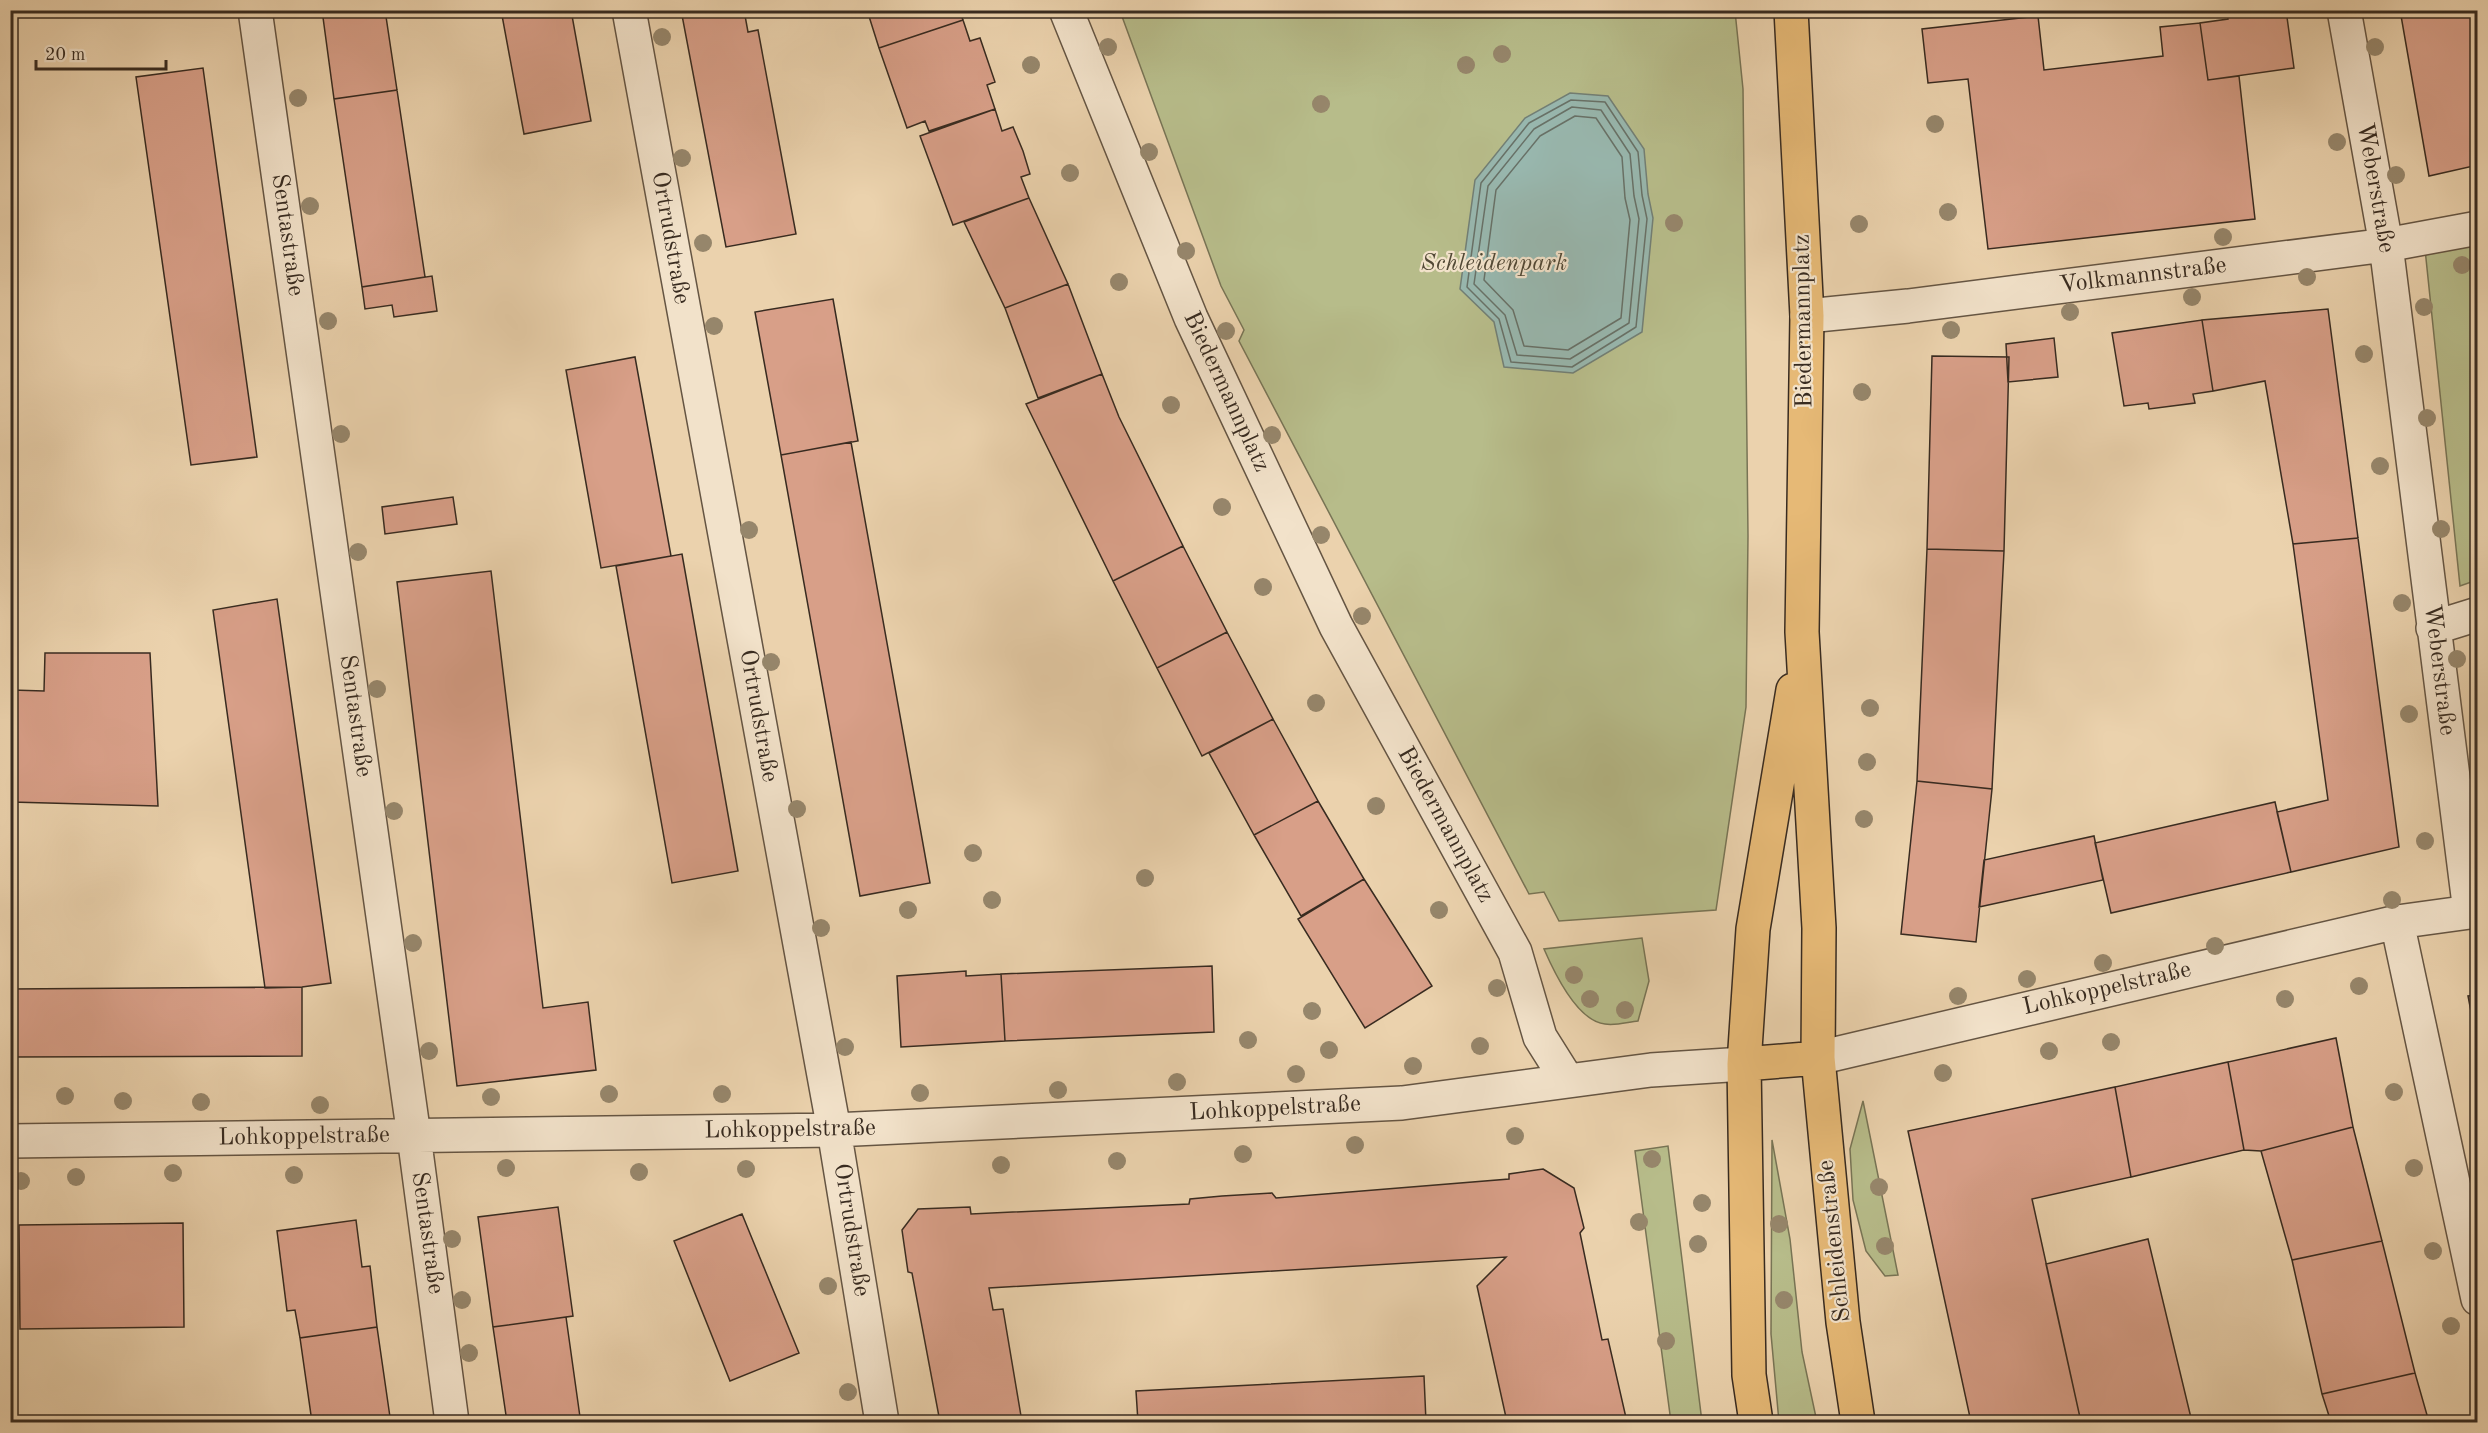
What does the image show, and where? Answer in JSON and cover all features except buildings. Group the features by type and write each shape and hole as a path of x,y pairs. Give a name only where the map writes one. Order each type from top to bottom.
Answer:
{"main road":[{"name":"Biedermannplatz","path":"1791,10 1806,316 1802,632 1819,928 1818,1058"},
{"name":"Biedermannplatz","path":"1744,1064 1753,929 1802,632"},
{"path":"1756,1422 1749,1375 1744,1064 1818,1058"},
{"name":"Schleidenstraße","path":"1818,1058 1840,1300 1858,1422"}],"street":[{"name":"Sentastraße","path":"255,10 414,1136 452,1422"},
{"name":"Ortrudstraße","path":"628,10 834,1130 882,1422"},
{"name":"Biedermannplatz","path":"1066,10 1201,339 1335,626 1515,952 1540,1037 1567,1080"},
{"name":"Weberstraße","path":"2344,10 2386,245 2470,912 2397,922"},
{"name":"Volkmannstraße","path":"1806,316 1908,306 2386,245 2478,228"},
{"path":"2433,628 2478,614"},
{"name":"Lohkoppelstraße","path":"1818,1058 2397,922"},
{"path":"2397,922 2478,1299"},
{"path":"1567,1080 1652,1070 1744,1064"},
{"name":"Lohkoppelstraße","path":"10,1141 834,1130 1402,1103 1567,1080"}],"green space":[{"name":"Schleidenpark","path":"1120,11 1735,11 1743,89 1748,536 1746,707 1716,910 1559,921 1544,892 1529,894 1239,341 1244,330 1221,286"},
{"path":"2477,240 2477,580 2460,586 2425,249"},
{"path":"1642,938 1649,981 1638,1021 1617,1024 1595,1021 1576,1005 1560,982 1544,949"},
{"path":"1863,1101 1898,1275 1885,1276 1866,1251 1853,1200 1850,1149"},
{"path":"1772,1140 1790,1239 1802,1352 1817,1422 1779,1422 1771,1334"},
{"path":"1668,1146 1702,1422 1671,1422 1635,1151"}],"water":[{"path":"1570,93 1608,96 1644,149 1648,194 1653,218 1642,332 1573,373 1504,367 1494,322 1460,289 1475,180 1525,118"}]}
